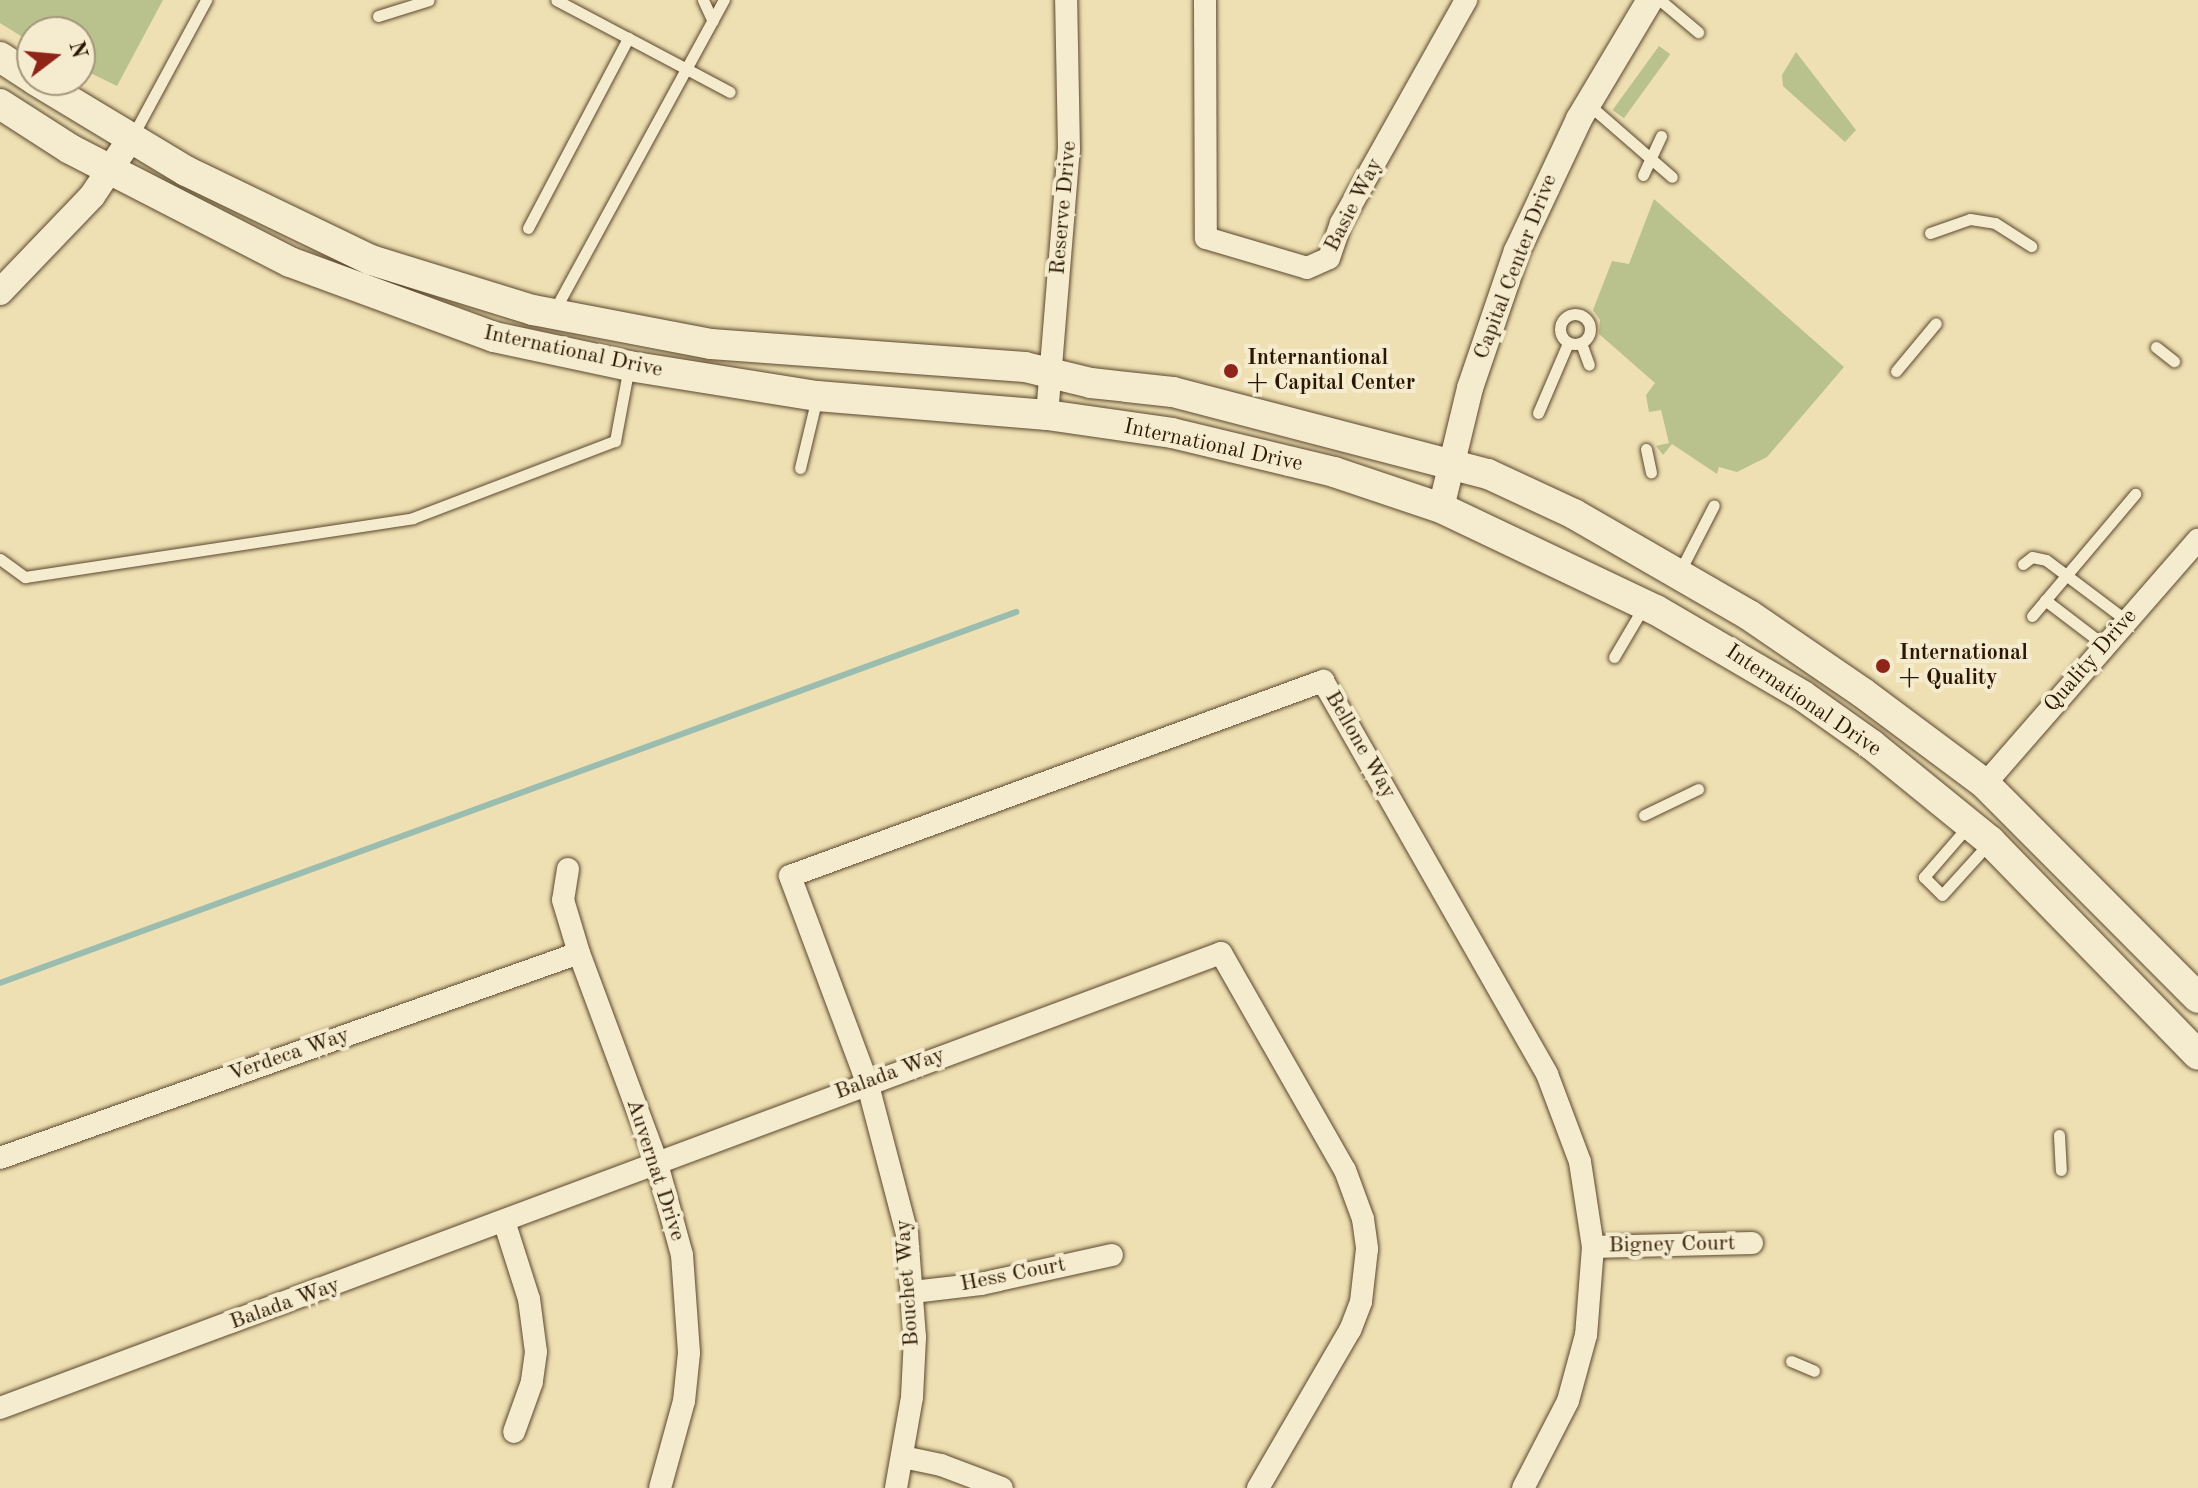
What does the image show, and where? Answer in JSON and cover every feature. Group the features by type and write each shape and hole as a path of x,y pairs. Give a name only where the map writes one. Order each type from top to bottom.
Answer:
{"main road":[{"name":"International Drive","path":"61,96 186,171 371,260 552,314 711,344 1025,367 1050,374 1173,392 1450,468 1488,474 1560,507 1749,615 1985,784 2198,998"},
{"name":"International Drive","path":"0,104 209,223 362,291 494,337 629,366 817,396 1047,415 1172,433 1348,476 1441,508 1645,604 1730,651 1872,745 1980,832 2198,1055"},
{"path":"1730,651 1807,674 1966,793 1985,784"},
{"path":"1980,832 1980,813 1988,814 2077,895 2148,947"}],"street":[{"name":"Reserve Drive","path":"1047,415 1069,150 1066,0"},
{"name":"Basie Way","path":"1205,0 1206,238 1307,268 1329,258 1341,223 1466,0"},
{"name":"Capital Center Drive","path":"1441,508 1470,388 1517,251 1587,104 1650,0"},
{"path":"0,292 68,223 131,138"},
{"name":"Quality Drive","path":"1985,784 2198,540"},
{"name":"Bellone Way","path":"867,1082 790,876 1323,681 1547,1074 1580,1162 1593,1247 1591,1301 1578,1368 1549,1443 1523,1488"},
{"name":"Auvernat Drive","path":"568,869 563,900 579,953 656,1160 682,1255 689,1341 684,1401 660,1488"},
{"name":"Verdeca Way","path":"0,1158 579,953"},
{"name":"Balada Way","path":"0,1408 505,1224 656,1160 1221,953 1345,1170 1363,1219 1367,1249 1361,1302 1350,1330 1258,1488"},
{"name":"Bouchet Way","path":"867,1082 899,1191 913,1292 912,1397 896,1488"},
{"path":"505,1224 529,1299 536,1352 532,1382 514,1432"},
{"name":"Bigney Court","path":"1593,1247 1752,1243"},
{"name":"Hess Court","path":"913,1292 981,1284 1112,1255"},
{"path":"903,1457 941,1465 1002,1488"}],"lane":[{"path":"131,138 206,0"},
{"path":"378,16 429,0"},
{"path":"556,0 730,92"},
{"path":"703,0 713,21"},
{"path":"552,314 724,0"},
{"path":"1660,0 1698,32"},
{"path":"528,228 628,38"},
{"path":"1587,104 1672,177"},
{"path":"1643,175 1661,136"},
{"path":"1930,233 1970,219 1995,223 2031,246"},
{"path":"1896,371 1936,323"},
{"path":"1538,413 1574,343 1589,365"},
{"path":"2156,347 2174,361"},
{"path":"0,559 25,577 413,518 615,441 629,366"},
{"path":"800,468 817,396"},
{"path":"1646,449 1651,472"},
{"path":"2032,616 2135,494"},
{"path":"1678,574 1714,505"},
{"path":"2023,564 2032,557 2046,560 2126,620"},
{"path":"2045,600 2104,645"},
{"path":"1614,657 1645,604"},
{"path":"1644,815 1698,789"},
{"path":"1980,832 1942,895 1924,877 1980,832"},
{"path":"2059,1135 2061,1170"},
{"path":"1791,1361 1814,1371"}],"green space":[{"path":"0,0 163,0 117,86 96,76 96,16 16,16 16,33 0,23"},
{"path":"1659,46 1670,54 1624,118 1613,110"},
{"path":"1796,52 1856,130 1845,142 1783,86 1782,75"},
{"path":"1654,199 1844,367 1767,457 1737,472 1719,467 1717,474 1672,444 1663,455 1656,446 1669,443 1661,410 1649,412 1646,395 1655,383 1599,334 1600,320 1593,310 1612,261 1629,264"}],"waterway":[{"path":"0,983 1016,612"}],"place":[{"name":"Internantional + Capital Center","path":"1231,371"},
{"name":"International + Quality","path":"1883,666"}]}
